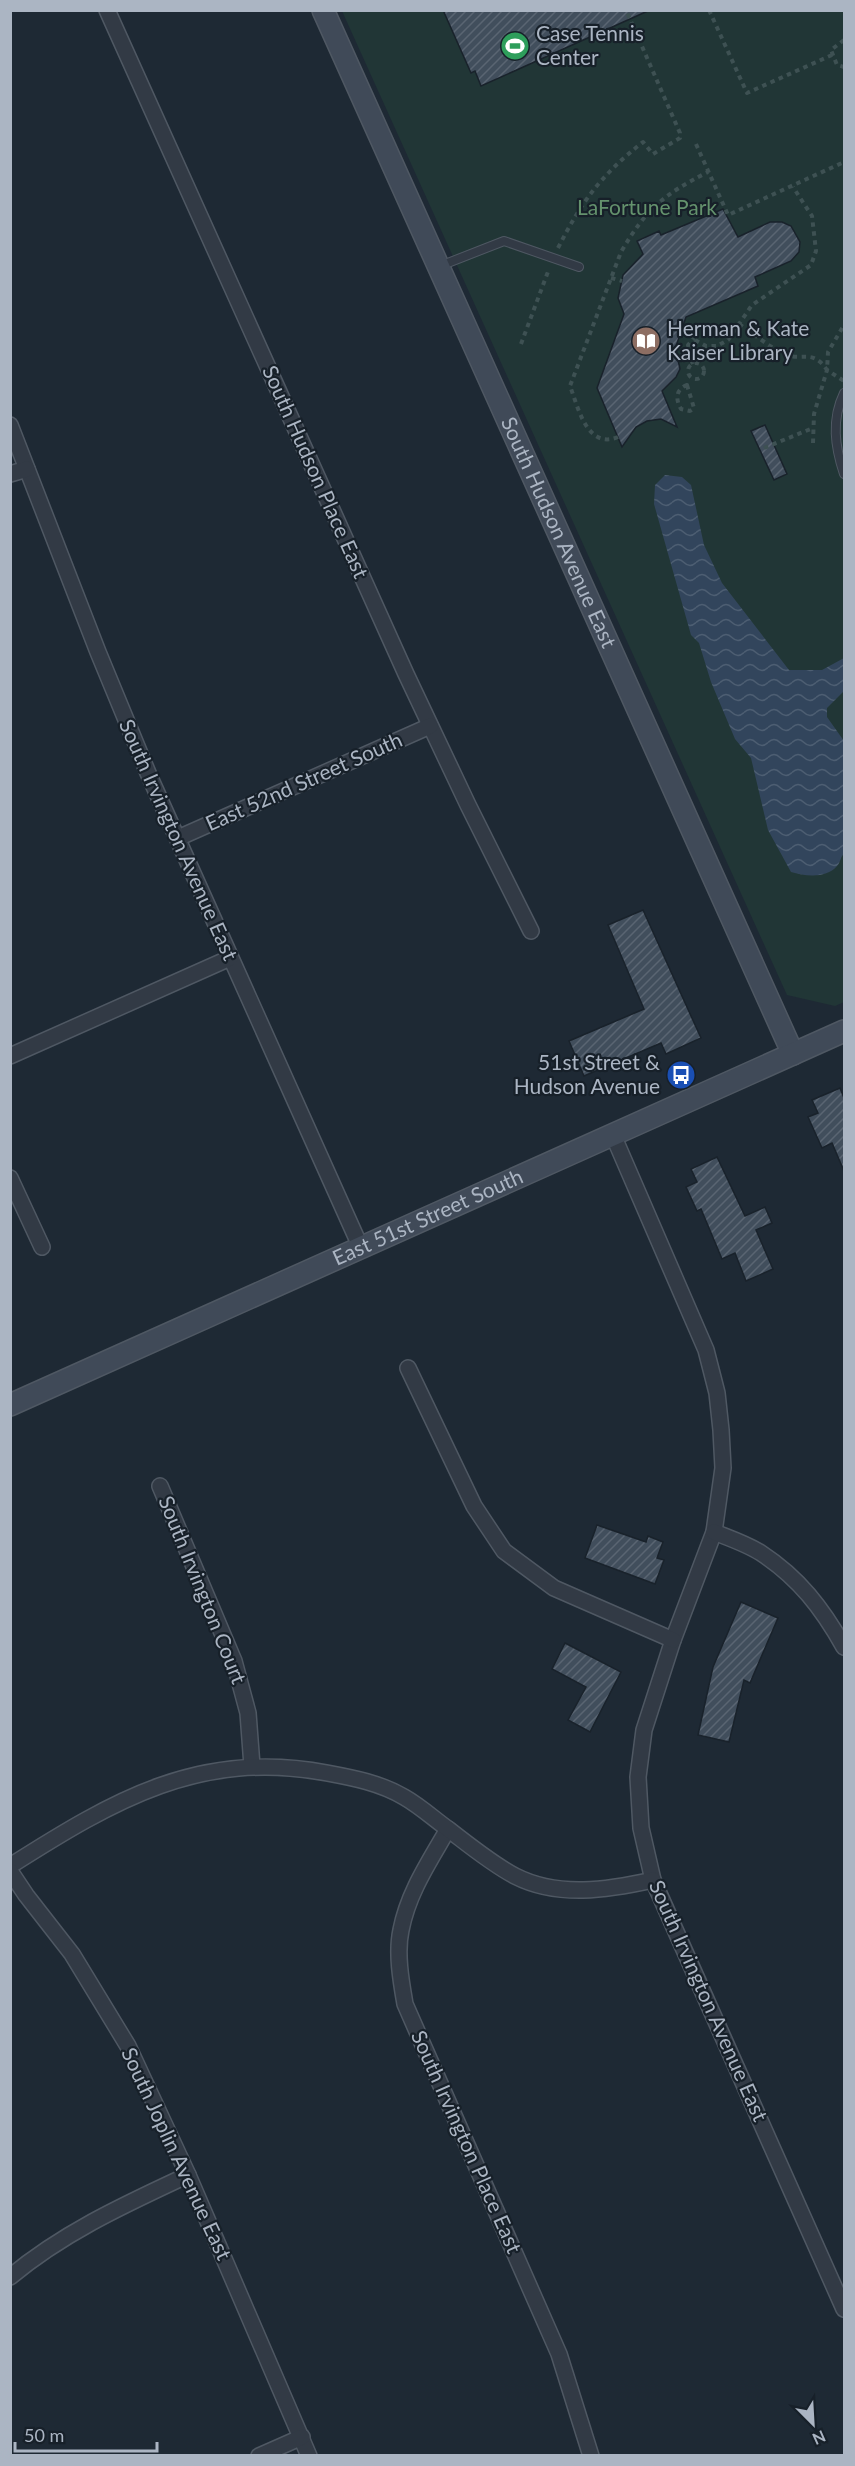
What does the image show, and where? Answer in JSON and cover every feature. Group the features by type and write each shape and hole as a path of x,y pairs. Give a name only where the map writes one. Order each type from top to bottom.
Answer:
{"street":[{"name":"South Hudson Place East","path":"107,10 430,726 531,931"},
{"name":"South Hudson Avenue East","path":"322,10 793,1054"},
{"name":"South Irvington Avenue East","path":"10,425 115,693 230,958 362,1248"},
{"path":"10,474 27,469"},
{"name":"East 52nd Street South","path":"178,838 430,726"},
{"path":"10,1056 230,958"},
{"name":"East 51st Street South","path":"10,1405 844,1031"},
{"name":"South Irvington Avenue East","path":"613,1135 706,1350 717,1393 723,1468 714,1532 673,1640 644,1730 638,1776 641,1828 653,1880 844,2309"},
{"path":"10,1179 42,1247"},
{"path":"408,1368 474,1506 504,1551 554,1588 673,1640"},
{"name":"South Irvington Court","path":"160,1486 234,1661 248,1713 252,1766"},
{"path":"714,1532 759,1552 799,1582 828,1618 844,1647"},
{"path":"10,1866 61,1834 136,1794 192,1774 252,1766 304,1768 366,1780 405,1797 516,1876 544,1886 585,1891 619,1888 653,1880"},
{"name":"South Irvington Place East","path":"448,1829 413,1890 400,1931 401,1977 405,2004 559,2354 591,2456"},
{"name":"South Joplin Avenue East","path":"10,1871 72,1954 128,2046 188,2175 309,2456"},
{"path":"10,2277 98,2217 188,2175"},
{"path":"259,2456 302,2437"}],"lane":[{"path":"438,266 504,241 579,267"},
{"path":"844,393 835,425 839,459 844,474"}],"path":[{"path":"521,344 554,257 592,189 622,159 644,142 653,154 680,138 680,133 626,10"},
{"path":"709,10 747,93 832,55"},
{"path":"844,40 831,50 837,65 844,68"},
{"path":"696,144 728,216 844,162"},
{"path":"618,437 602,440 587,429 570,386 621,252 633,232 658,201 708,172"},
{"path":"685,325 694,338 706,346 717,346 728,340 752,305 811,265 816,250 812,216 793,187"},
{"path":"611,278 622,281"},
{"path":"739,324 785,354 813,357 844,381"},
{"path":"813,443 814,414 827,370 828,352 844,325"},
{"path":"693,364 688,345 694,338"},
{"path":"693,364 688,371 693,378"},
{"path":"693,364 699,364 704,370 700,377 693,378"},
{"path":"688,387 687,385 681,387 677,393 681,409 690,411 694,408 688,387 693,378"},
{"path":"764,448 813,428"}],"green space":[{"name":"LaFortune Park","path":"342,11 844,11 844,1002 835,1006 787,995"}],"water":[{"path":"665,475 682,477 691,485 704,545 722,583 789,670 822,670 844,658 844,691 827,708 827,717 844,741 844,854 837,866 827,873 809,875 791,872 768,830 751,758 735,739 711,682 699,643 691,635 654,504 655,485"}],"building":[{"name":"Case Tennis Center","path":"443,10 650,10 481,86 475,71 471,73"},
{"name":"Herman & Kate Kaiser Library","path":"723,209 738,237 770,222 782,222 791,226 800,242 799,252 791,261 755,277 758,286 686,317 673,355 678,360 680,369 676,377 662,391 677,427 661,419 647,421 636,427 622,447 597,388 624,314 618,298 623,275 643,254 637,241 659,231 661,235"},
{"path":"765,425 787,474 774,480 751,431"},
{"path":"643,910 701,1038 666,1054 661,1043 584,1076 569,1041 644,1009 608,925"},
{"path":"840,1088 844,1098 844,1171 832,1143 822,1148 808,1117 818,1113 812,1100"},
{"path":"717,1157 745,1216 765,1207 772,1223 756,1230 773,1269 746,1281 735,1253 722,1259 701,1209 697,1211 686,1187 697,1182 691,1169"},
{"path":"597,1525 646,1542 648,1536 663,1542 657,1558 664,1560 655,1584 585,1558"},
{"path":"741,1602 778,1618 750,1683 744,1680 729,1742 698,1735 713,1667"},
{"path":"565,1643 621,1672 590,1732 568,1720 586,1687 552,1669"}],"place":[{"name":"Case Tennis Center","path":"515,46"},
{"name":"Herman & Kate Kaiser Library","path":"646,341"},
{"name":"51st Street & Hudson Avenue","path":"681,1075"}]}
